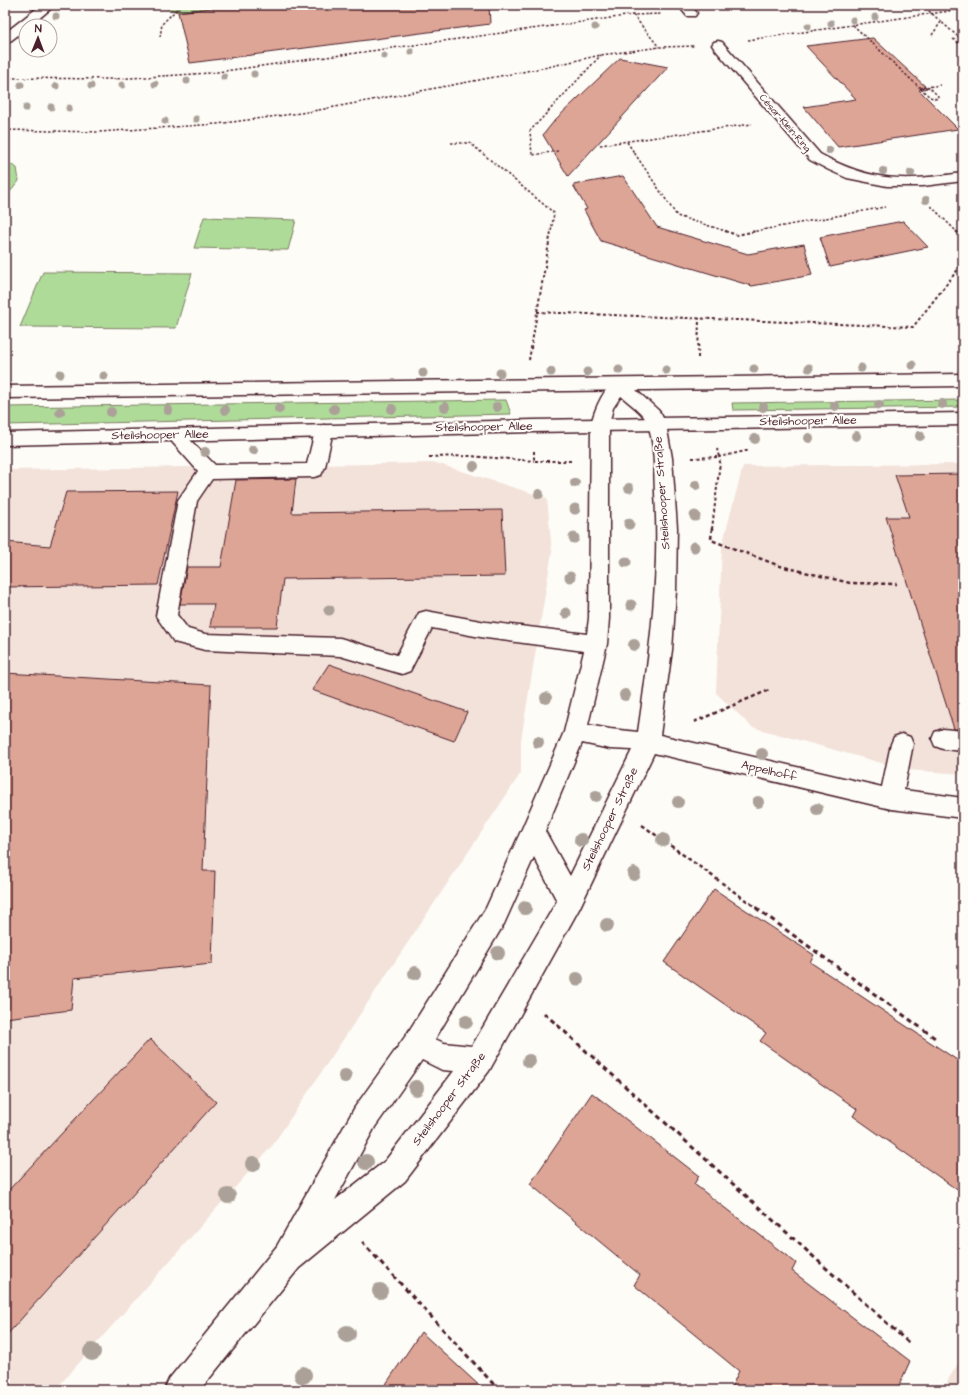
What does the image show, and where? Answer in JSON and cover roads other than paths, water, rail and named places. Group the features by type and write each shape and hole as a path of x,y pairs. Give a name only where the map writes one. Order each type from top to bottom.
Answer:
{"street":[{"path":"5,38 49,5"},
{"name":"César-Klein-Ring","path":"718,45 814,157 833,168 855,176 882,182 909,184 963,177"},
{"path":"5,392 963,380"},
{"name":"Steilshooper Straße","path":"180,1390 288,1257 365,1117 417,1044 495,916 533,832 575,732 596,644 599,618 600,425 601,415 607,402 620,385 646,408 657,424 663,458 667,528 666,591 661,650 648,742 570,901 479,1061 395,1171 288,1257"},
{"name":"Steilshooper Allee","path":"5,439 600,425 963,419"},
{"path":"175,435 208,470 212,472 314,470 324,431"},
{"path":"208,470 188,500 166,616 181,636 205,642 340,647 402,665 426,619 486,630 596,644"},
{"name":"Appelhoff","path":"575,732 610,739 648,742 891,799 963,808"},
{"path":"891,799 902,744"},
{"path":"533,832 570,901"},
{"path":"417,1044 442,1056 479,1061"}]}
